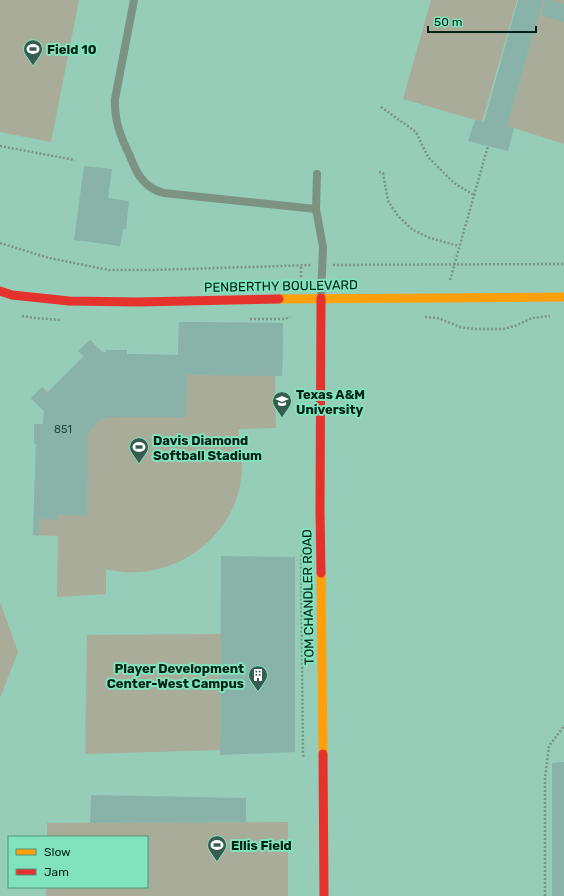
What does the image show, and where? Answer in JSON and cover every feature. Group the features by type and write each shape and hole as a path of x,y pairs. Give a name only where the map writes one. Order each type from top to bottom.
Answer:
{"street":[{"name":"PENBERTHY BOULEVARD","path":"0,291 12,295 69,301 138,302 321,298 564,297"},
{"name":"TOM CHANDLER ROAD","path":"321,298 320,511 324,896"}],"lane":[{"path":"134,0 115,99 115,110 119,131 135,169 147,185 164,193 316,209"},
{"path":"317,174 316,209 323,247 321,265 321,298"}],"path":[{"path":"381,106 416,132 428,157 454,183 474,195"},
{"path":"0,146 75,160"},
{"path":"444,298 488,146"},
{"path":"379,172 384,173 388,201 398,216 413,230 430,238 459,246"},
{"path":"0,243 49,258 110,270 301,265"},
{"path":"334,265 564,264"},
{"path":"423,317 438,318 460,327 475,329 503,329 515,326 532,318 556,316"},
{"path":"546,896 545,778 549,746 564,726"}],"green space":[{"name":"Field 10","path":"0,0 79,0 51,142 0,132"},
{"path":"431,0 517,0 482,122 403,99"},
{"path":"543,0 564,0 564,144 507,126"},
{"name":"Davis Diamond Softball Stadium","path":"179,322 283,323 282,376 275,376 276,428 238,429 242,460 242,475 239,490 232,510 220,528 206,544 189,556 169,566 149,571 128,572 106,569 106,594 57,597 58,536 33,535 36,444 34,444 34,424 43,424 44,411 31,398 42,387 48,392 84,356 78,351 90,340 102,352 106,352 106,350 127,350 127,354 178,355"},
{"path":"0,602 18,652 0,698"},
{"path":"221,634 220,750 85,754 87,635"},
{"name":"Ellis Field","path":"288,822 288,896 46,896 46,888 148,888 148,836 47,836 47,823"}],"building":[{"path":"518,0 543,0 507,126 514,128 508,151 468,141 475,120 484,122"},
{"path":"545,0 564,4 564,22 541,15"},
{"path":"84,166 112,169 108,198 129,201 126,229 123,229 120,246 74,240"},
{"path":"179,322 283,323 282,376 187,375 186,417 113,417 100,420 88,435 87,516 57,515 57,520 39,519 39,536 33,535 36,444 34,444 34,424 43,424 44,411 31,398 42,387 47,393 84,356 78,351 90,340 102,352 106,352 106,350 127,350 127,354 178,355"},
{"name":"Player Development Center-West Campus","path":"221,556 295,557 295,752 220,755"},
{"path":"564,762 564,896 552,896 552,763"},
{"path":"91,795 246,798 246,822 90,823"}],"traffic: slow":[{"path":"279,299 564,297"},
{"path":"321,573 323,754"}],"traffic: jam":[{"path":"0,291 12,295 69,301 138,302 279,299"},
{"path":"321,298 321,573"},
{"path":"323,754 324,896"}],"place":[{"name":"Field 10","path":"33,66"},
{"name":"Texas A&M University","path":"282,418"},
{"name":"Davis Diamond Softball Stadium","path":"139,464"},
{"name":"Player Development Center-West Campus","path":"258,692"},
{"name":"Ellis Field","path":"217,862"}]}
